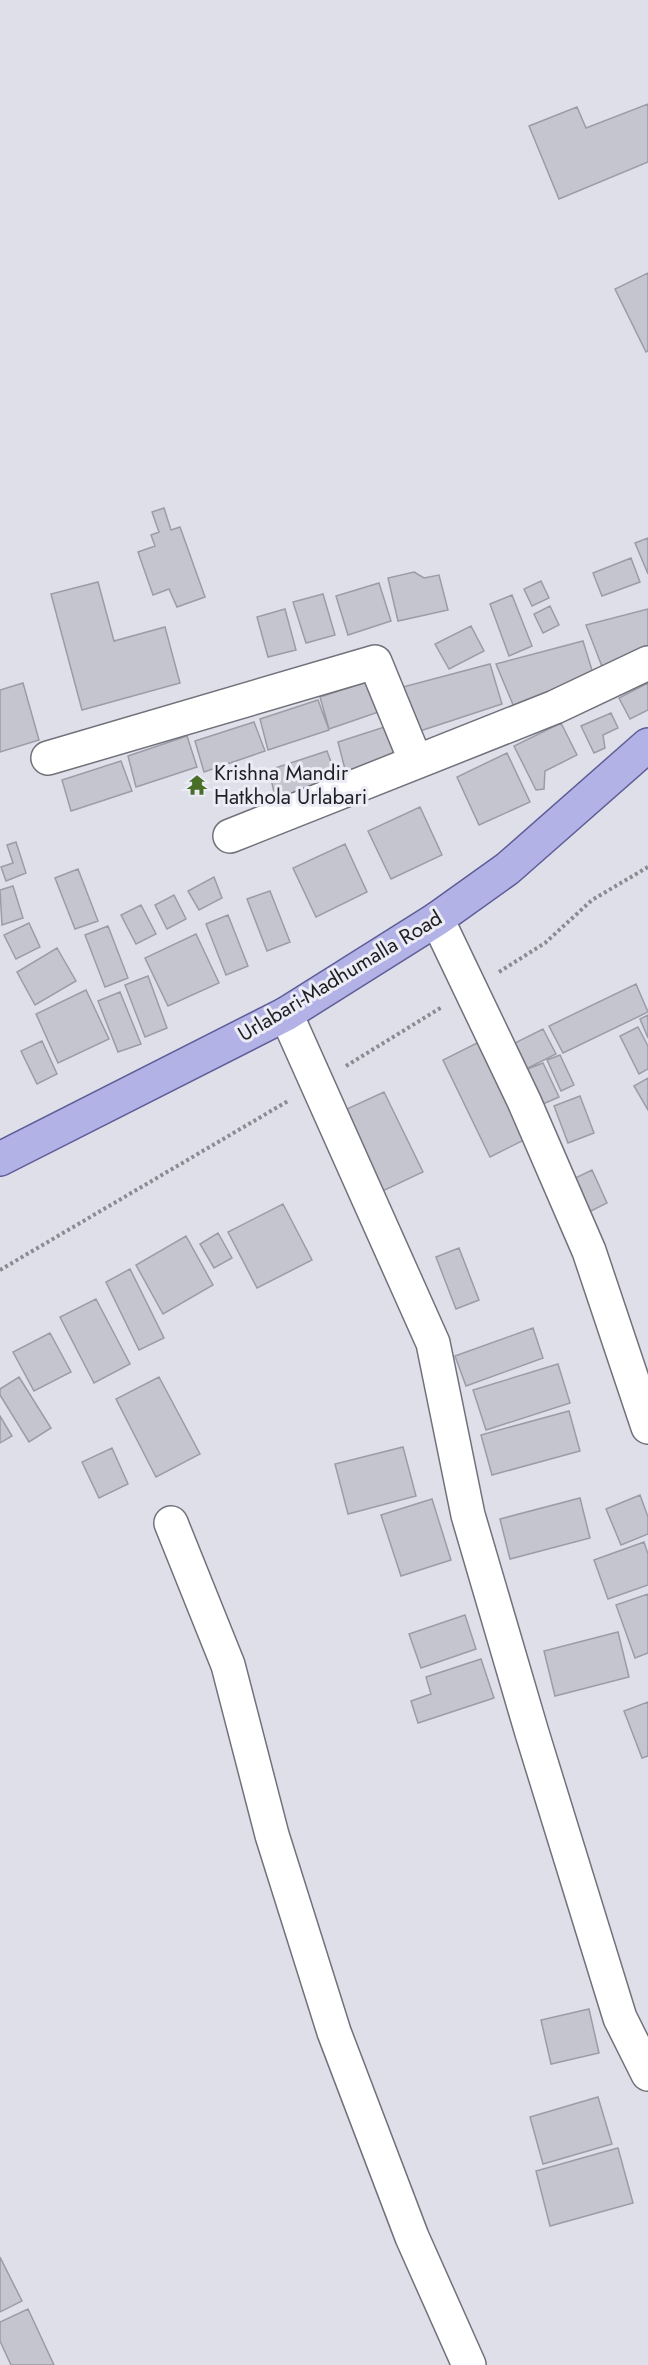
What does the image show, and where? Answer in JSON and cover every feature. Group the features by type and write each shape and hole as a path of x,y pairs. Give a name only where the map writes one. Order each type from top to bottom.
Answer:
{"main road":[{"name":"Urlabari-Madhumalla Road","path":"0,1159 286,1014 437,919 507,869 648,745"}],"street":[{"path":"48,758 375,662 416,762"},
{"path":"230,836 555,707 648,663"},
{"path":"437,919 524,1101 589,1251 648,1427"},
{"path":"286,1014 433,1343 468,1515 620,2018 646,2067"},
{"path":"171,1523 228,1665 272,1834 334,2032 412,2237 469,2365"}],"building":[{"path":"648,104 648,162 559,199 529,126 577,107 586,128"},
{"path":"648,273 648,351 646,352 615,289"},
{"path":"164,508 171,530 180,527 205,597 177,607 169,589 153,595 138,552 155,546 151,535 159,532 152,512"},
{"path":"648,538 648,574 635,543"},
{"path":"631,558 640,582 602,596 593,573"},
{"path":"414,572 424,578 439,575 448,610 398,621 388,578"},
{"path":"541,581 549,598 532,606 524,589"},
{"path":"98,582 114,641 165,627 180,683 82,710 51,594"},
{"path":"379,583 391,621 348,635 336,596"},
{"path":"323,594 335,635 306,643 293,602"},
{"path":"512,595 532,646 509,656 490,604"},
{"path":"550,606 559,625 543,633 534,614"},
{"path":"285,609 296,650 268,657 257,617"},
{"path":"648,609 648,654 603,669 586,625"},
{"path":"471,626 484,651 449,669 435,644"},
{"path":"583,641 595,680 514,707 496,664"},
{"path":"490,664 502,704 420,731 403,687"},
{"path":"379,678 390,708 329,729 320,697"},
{"path":"23,683 39,740 0,752 0,690"},
{"path":"648,683 648,710 630,719 619,698"},
{"path":"318,700 329,730 268,750 260,719"},
{"path":"611,713 618,728 603,735 605,748 594,753 581,726"},
{"path":"254,722 265,751 204,772 195,741"},
{"path":"397,723 407,753 346,773 338,742"},
{"path":"561,723 577,755 545,771 544,789 536,790 514,746"},
{"path":"187,736 197,767 136,787 128,756"},
{"path":"327,751 338,781 276,801 269,770"},
{"path":"507,753 530,802 479,825 457,777"},
{"path":"121,761 132,791 71,811 62,780"},
{"path":"420,807 442,855 391,879 368,831"},
{"path":"16,842 26,873 6,881 1,867 13,863 7,845"},
{"path":"345,844 367,892 316,917 293,868"},
{"path":"78,869 98,921 75,929 55,878"},
{"path":"214,877 222,898 199,910 188,891"},
{"path":"13,886 23,918 2,925 0,890"},
{"path":"270,891 290,942 267,951 247,899"},
{"path":"174,895 186,919 167,929 155,905"},
{"path":"141,905 156,934 136,944 121,915"},
{"path":"228,915 248,966 226,975 206,924"},
{"path":"29,923 40,947 16,959 4,935"},
{"path":"108,926 128,978 105,987 85,935"},
{"path":"196,934 219,983 168,1006 145,958"},
{"path":"57,948 76,981 35,1005 17,972"},
{"path":"148,976 167,1028 145,1037 125,985"},
{"path":"636,984 648,1012 563,1053 549,1026"},
{"path":"86,990 109,1039 58,1063 36,1014"},
{"path":"120,992 141,1044 118,1052 98,1001"},
{"path":"648,1015 648,1038 640,1019"},
{"path":"638,1027 648,1046 648,1069 639,1074 620,1036"},
{"path":"543,1029 556,1054 520,1072 507,1047"},
{"path":"483,1040 530,1137 490,1157 443,1060"},
{"path":"42,1041 57,1074 37,1084 21,1051"},
{"path":"560,1055 574,1085 561,1091 547,1060"},
{"path":"543,1063 559,1097 536,1107 520,1072"},
{"path":"648,1078 648,1110 634,1086"},
{"path":"384,1092 423,1172 374,1195 336,1114"},
{"path":"580,1096 594,1133 568,1143 554,1106"},
{"path":"592,1170 607,1203 587,1213 571,1180"},
{"path":"283,1204 312,1260 257,1288 228,1232"},
{"path":"218,1233 232,1258 214,1268 200,1244"},
{"path":"186,1236 213,1285 163,1314 136,1265"},
{"path":"459,1248 479,1300 456,1309 436,1257"},
{"path":"130,1269 164,1338 139,1350 106,1282"},
{"path":"96,1299 130,1364 94,1383 60,1317"},
{"path":"533,1328 543,1358 466,1386 455,1356"},
{"path":"50,1333 71,1372 34,1391 13,1352"},
{"path":"558,1364 570,1403 486,1430 473,1390"},
{"path":"19,1377 51,1428 29,1442 0,1395 0,1389"},
{"path":"159,1377 200,1454 156,1477 116,1399"},
{"path":"569,1411 580,1451 492,1475 481,1435"},
{"path":"0,1416 12,1436 0,1443"},
{"path":"403,1447 416,1496 348,1514 335,1464"},
{"path":"112,1448 128,1484 99,1498 82,1462"},
{"path":"640,1495 648,1517 648,1534 621,1545 606,1509"},
{"path":"580,1498 590,1538 510,1559 500,1519"},
{"path":"432,1499 451,1560 401,1576 381,1515"},
{"path":"644,1542 648,1554 648,1585 608,1599 594,1560"},
{"path":"648,1594 648,1653 635,1658 616,1605"},
{"path":"465,1615 476,1649 421,1668 409,1634"},
{"path":"618,1632 629,1677 555,1696 544,1651"},
{"path":"481,1659 494,1698 418,1723 411,1701 431,1694 426,1677"},
{"path":"648,1702 648,1756 642,1758 624,1711"},
{"path":"589,2009 599,2053 551,2064 541,2020"},
{"path":"598,2097 612,2144 543,2164 530,2117"},
{"path":"618,2148 633,2203 550,2226 536,2171"},
{"path":"0,2257 22,2301 0,2312"},
{"path":"28,2309 54,2365 11,2365 0,2341 0,2322"}],"place":[{"name":"Krishna Mandir Hatkhola Urlabari","path":"197,785"}]}
